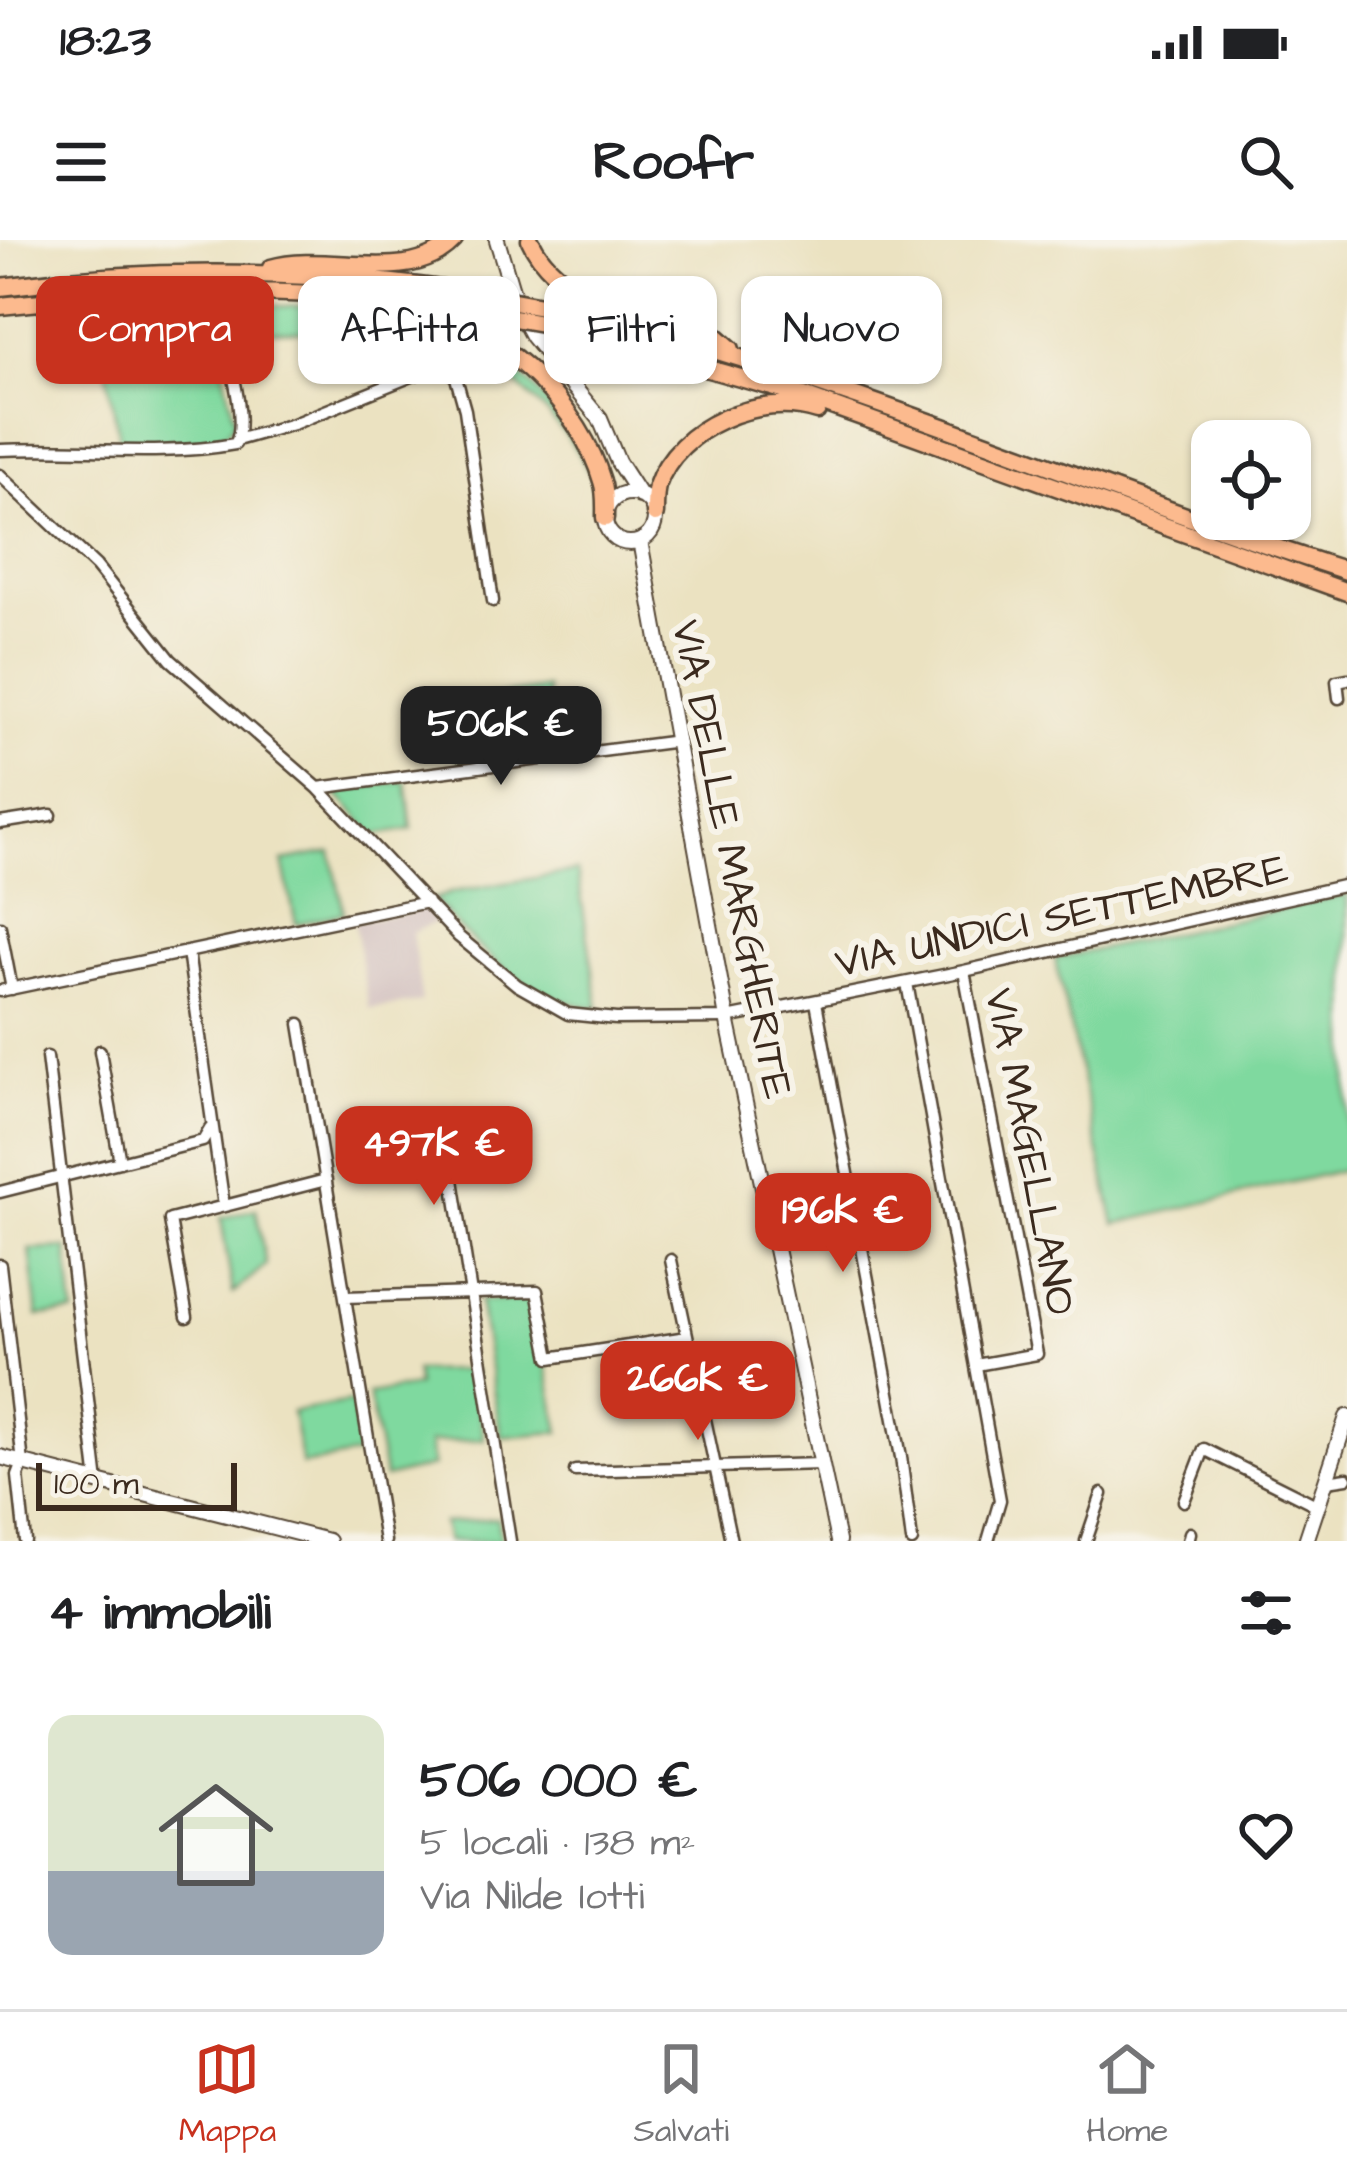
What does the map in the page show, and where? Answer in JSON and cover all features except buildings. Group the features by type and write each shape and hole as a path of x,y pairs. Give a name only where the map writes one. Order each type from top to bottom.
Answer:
{"highway":[{"path":"257,276 276,266 423,259 440,254 454,240"},
{"path":"530,240 548,268 583,293 716,336 740,357"},
{"path":"70,276 152,270 176,276"},
{"path":"274,278 435,288 544,314"},
{"path":"0,284 36,280"},
{"path":"0,284 36,284"},
{"path":"274,292 544,316"},
{"path":"280,292 345,310 438,319 482,335 520,364 565,411 590,450 604,484 605,518"},
{"path":"0,306 36,299"},
{"path":"717,350 922,417 1347,571"},
{"path":"717,369 1347,592"},
{"path":"655,514 657,487 683,449 731,415 762,407 802,406 931,449 969,456"}],"street":[{"path":"497,240 518,310 532,336 600,419 618,462 655,514 652,530 640,541 616,539 605,518 617,497 618,462"},
{"path":"0,450 203,449 292,424 444,363 453,367 463,396 493,601"},
{"path":"234,384 241,417 237,440"},
{"name":"VIA UNDICI SETTEMBRE","path":"0,475 96,566 171,660 318,788 459,937 517,985 568,1014 728,1018 816,1003 1347,885"},
{"path":"617,497 640,496"},
{"name":"VIA DELLE MARGHERITE","path":"640,541 728,1018 838,1541"},
{"path":"1339,698 1337,681 1347,679"},
{"path":"318,788 678,741"},
{"path":"0,823 51,814"},
{"path":"0,927 6,990 427,902"},
{"path":"188,952 224,1206"},
{"name":"VIA MAGELLANO","path":"964,971 1037,1354 976,1365"},
{"path":"908,983 1000,1500 988,1541"},
{"path":"816,1003 901,1457 912,1541"},
{"path":"300,1024 386,1541"},
{"path":"100,1051 120,1162"},
{"path":"47,1057 98,1483"},
{"path":"443,1116 510,1541"},
{"path":"0,1192 203,1141 210,1134 212,1118"},
{"path":"187,1317 170,1220 326,1180"},
{"path":"671,1260 731,1541"},
{"path":"0,1265 23,1463 17,1476 25,1541"},
{"path":"345,1297 537,1291 550,1358 687,1337"},
{"path":"1306,1541 1347,1418"},
{"path":"1184,1501 1204,1449 1318,1506"},
{"path":"0,1456 328,1541"},
{"path":"575,1472 823,1464"},
{"path":"1327,1481 1347,1478"},
{"path":"1086,1541 1102,1494"}],"shaded area":[{"path":"434,899 448,916 412,933 422,1002 369,1009 354,921 411,913"}],"green space":[{"path":"274,306 298,307 298,331 274,331"},
{"path":"520,375 567,424 586,455 596,484 565,435 514,384 520,384"},
{"path":"109,384 227,384 235,421 215,439 184,445 120,442"},
{"path":"546,688 555,750 459,763 451,702"},
{"path":"406,781 412,829 375,835 334,791"},
{"path":"331,852 344,913 296,924 283,861"},
{"path":"577,871 599,1008 574,1004 528,984 468,937 434,899 453,892"},
{"path":"1347,895 1347,1169 1115,1224 1055,959"},
{"path":"256,1209 266,1265 233,1293 221,1218"},
{"path":"67,1248 74,1313 38,1316 30,1250"},
{"path":"533,1300 560,1432 501,1437 479,1301"},
{"path":"473,1370 484,1439 429,1443 433,1466 385,1478 368,1394 417,1386 415,1371"},
{"path":"352,1402 361,1454 302,1465 292,1412"},
{"path":"497,1518 501,1541 447,1541 443,1523"}]}
